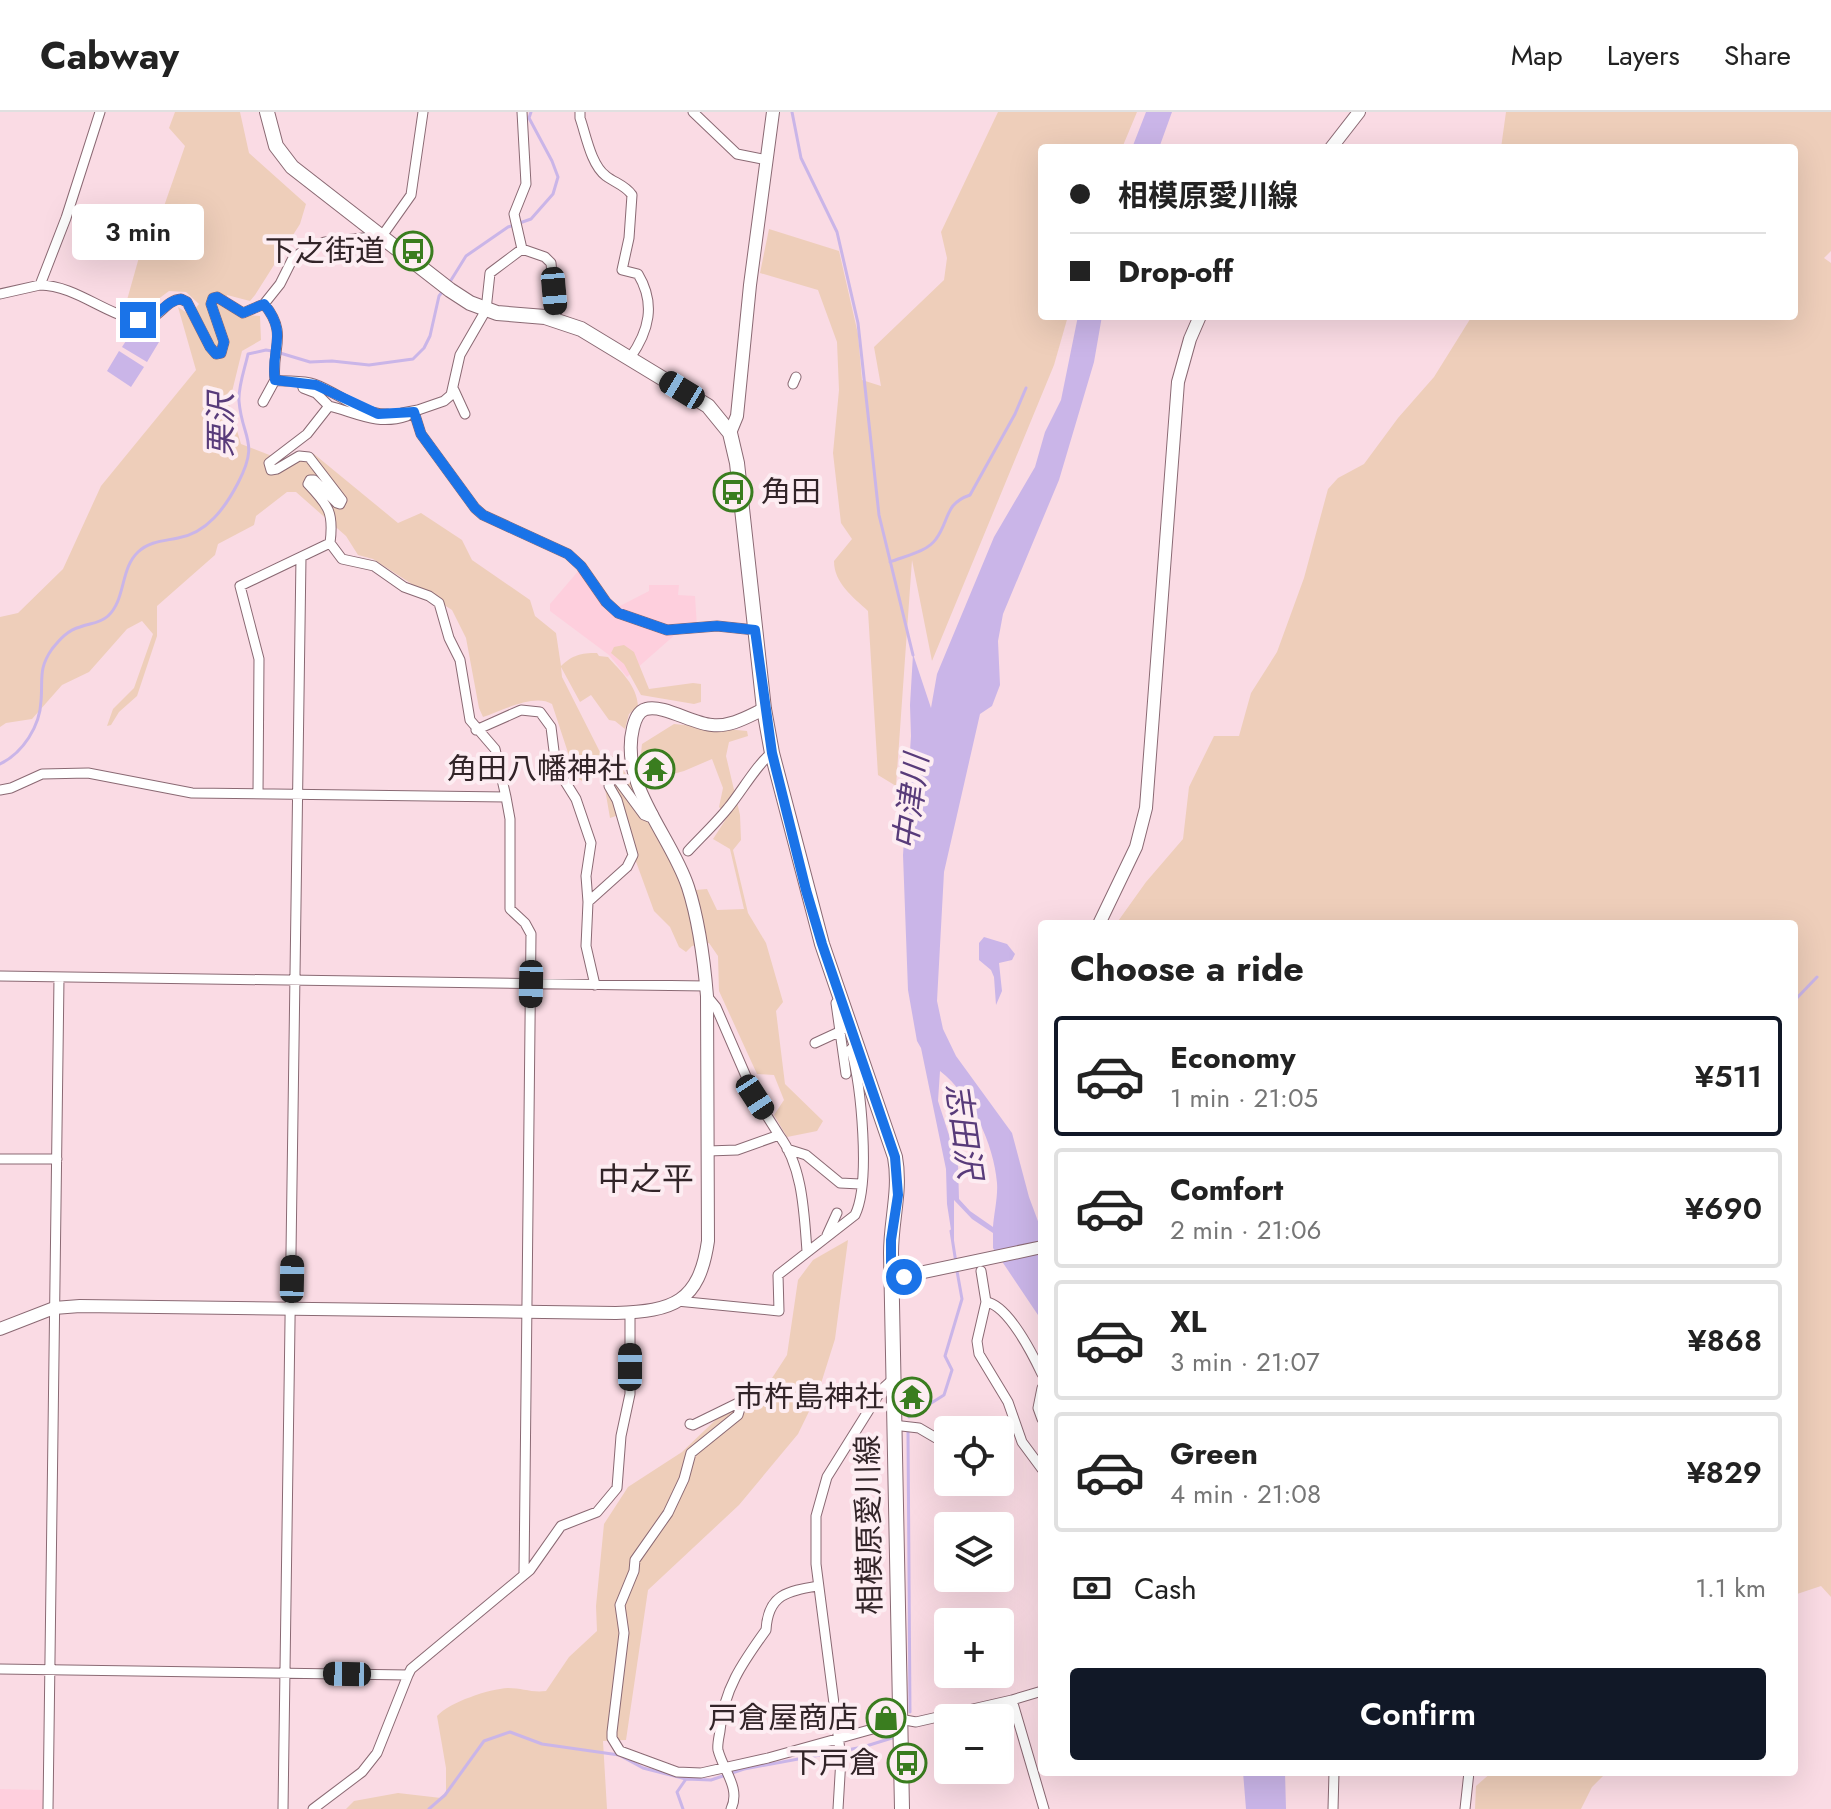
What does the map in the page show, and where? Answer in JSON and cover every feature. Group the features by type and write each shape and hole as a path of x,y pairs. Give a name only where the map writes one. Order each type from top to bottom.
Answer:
{"main road":[{"path":"267,112 276,146 292,167 444,286 486,310 556,320 581,329 708,406 730,433"},
{"name":"相模原愛川線","path":"730,433 737,463 764,709 772,753 806,890 898,1172 891,1240 898,1278 892,1380 902,1809"}],"street":[{"path":"40,285 66,218 100,112"},
{"path":"1,295 40,285 65,288 138,320 152,318 171,302 181,299 187,302 210,347 216,354 221,353 224,342 211,304 213,298 217,297 243,313 264,304 280,284 292,260 304,250 325,242 382,236 411,195 423,112"},
{"path":"522,112 526,184 514,214 522,249"},
{"path":"580,112 597,167 632,195 629,238 622,270 638,274 644,283 650,309 644,334 630,358"},
{"path":"693,112 737,154 767,160"},
{"path":"730,433 737,416 742,349 773,112"},
{"path":"1334,144 1359,112"},
{"path":"275,380 316,385 378,414 411,412 444,401 454,390 460,355 486,310 490,273 522,249"},
{"path":"522,249 545,257 551,263 556,320"},
{"path":"263,402 275,380 274,357 279,346 279,332 264,304"},
{"path":"1101,920 1136,847 1146,808 1178,382 1199,320"},
{"path":"302,383 303,388 316,393 329,406 370,420 399,418 411,412"},
{"path":"454,390 465,414"},
{"path":"329,406 324,408 307,434 269,463 268,467 277,469 299,456 309,457 342,500 340,504 337,503 314,480 308,481 331,513 330,543 342,559 374,566 404,587 439,603 449,638 460,660 470,720 495,749 510,819 510,909 530,929 524,1575"},
{"path":"411,412 421,434 475,508 483,515 568,554 618,613 667,630 717,626 755,630"},
{"path":"258,793 259,659 240,586 330,543"},
{"path":"283,1809 301,557"},
{"path":"0,1329 54,1308 630,1313 653,1312 677,1301 697,1280 708,1241 707,991 690,894 677,859 636,781 631,760 632,729 638,714 646,709 700,723 722,725 737,722 764,709"},
{"path":"476,730 521,710 540,712 551,727 556,767 576,799 591,843 586,876 586,956 595,985"},
{"path":"688,851 726,810 757,771 762,759 772,753"},
{"path":"0,790 51,772 88,773 175,791 506,797"},
{"path":"588,902 627,867 633,855 617,800 609,786 611,778 616,777 644,815 649,817 653,814"},
{"path":"0,976 595,985 707,991"},
{"path":"48,1809 59,978"},
{"path":"707,991 755,1097 787,1149 803,1198 807,1251"},
{"path":"840,995 835,999 846,1074"},
{"path":"815,1043 841,1031"},
{"path":"677,1301 779,1311 778,1275 855,1215 860,1200 863,1143 858,1074 851,1049 857,1045"},
{"path":"708,1151 737,1150 779,1135"},
{"path":"787,1149 806,1155 840,1183 860,1184"},
{"path":"0,1159 57,1159"},
{"path":"825,1238 837,1213"},
{"path":"898,1278 1038,1248"},
{"path":"981,1271 986,1302 979,1326 979,1354 1008,1402 1022,1442 1038,1464"},
{"path":"986,1302 994,1303 1005,1313 1038,1367"},
{"path":"313,1809 362,1772 377,1753 411,1669 530,1570 561,1526 597,1512 617,1488 621,1436 630,1394 630,1313"},
{"path":"838,1809 841,1758 818,1586 816,1516 824,1486 864,1415 892,1380"},
{"path":"690,1424 738,1403 741,1405 738,1415 691,1453 684,1479 668,1513 635,1560 634,1571 620,1605 624,1633 612,1738 620,1751 677,1772 701,1773 839,1742 905,1720 916,1722 1038,1692"},
{"path":"893,1425 919,1428 934,1437"},
{"path":"731,1809 735,1799 731,1780 718,1749 721,1716 730,1684 766,1630 766,1620 773,1604 783,1594 818,1586"},
{"path":"0,1669 408,1675"},
{"path":"1012,1700 1044,1809"},
{"path":"1333,1809 1334,1776"},
{"path":"1465,1809 1469,1776"}],"shaded area":[{"path":"175,112 240,112 249,153 306,204 300,224 255,295 250,301 227,295 224,306 246,315 260,316 261,340 242,351 229,404 241,444 285,461 314,454 398,523 421,513 462,540 472,560 530,600 535,616 556,633 561,666 581,654 597,653 608,657 627,679 637,698 638,706 629,714 625,729 609,720 591,695 580,702 561,667 562,677 603,758 615,756 644,805 684,891 707,889 717,910 744,909 730,849 713,839 728,816 719,807 723,788 712,759 647,781 640,762 642,744 674,724 747,731 748,736 729,742 726,756 740,815 741,840 733,850 748,913 766,943 783,1002 776,1011 785,1084 823,1121 817,1131 787,1137 774,1115 784,1100 774,1075 757,1074 719,991 718,956 709,943 692,946 686,952 679,947 670,927 654,911 619,815 610,818 603,777 596,773 585,783 576,777 552,704 545,701 527,702 483,717 466,638 452,610 373,559 358,555 346,536 296,492 287,492 256,516 254,525 218,544 215,555 157,606 157,636 137,696 119,712 111,725 107,726 113,709 134,688 153,634 142,621 127,629 89,672 62,685 32,719 6,723 0,727 0,617 18,613 63,569 101,486 196,370 178,307 190,315 199,304 186,292 169,291 149,306 127,300 145,236 155,232 185,146 169,128"},
{"path":"998,112 1137,112 1124,144 1038,144 1038,320 1067,320 1054,365 932,661 912,560 896,786 878,775 868,611 845,589 835,569 834,561 852,539 841,523 833,453 839,390 837,342 818,290 760,273 769,229 839,251 858,334 862,380 881,386 874,347 944,280 947,258 941,232"},
{"path":"1506,112 1831,112 1831,251 1824,258 1831,263 1831,1597 1821,1586 1798,1594 1798,920 1119,920 1183,839 1189,787 1214,736 1239,736 1251,693 1277,652 1304,578 1328,489 1338,478 1364,464 1434,377 1470,320 1798,320 1798,144 1502,144"},
{"path":"580,569 609,609 677,633 627,677 609,655 550,611 550,604"},
{"path":"649,585 679,585 678,595 695,596 697,627 666,628 616,608 649,591"},
{"path":"624,645 634,652 649,689 701,684 701,702 694,704 641,695 624,664 611,653 614,647"},
{"path":"848,1240 835,1339 818,1393 798,1434 739,1505 648,1590 626,1740 603,1741 607,1809 346,1809 354,1801 398,1793 441,1798 446,1793 446,1768 437,1716 460,1701 491,1691 508,1688 546,1691 569,1657 597,1631 596,1606 604,1524 628,1487 682,1452 728,1408 761,1395 787,1355 798,1280 813,1260"},
{"path":"1487,1776 1603,1776 1592,1787 1581,1809 1475,1809 1476,1786"},
{"path":"0,1789 43,1790 43,1809 0,1809"}],"water":[{"path":"1146,112 1172,112 1160,144 1134,144"},
{"name":"中津川","path":"1077,320 1101,320 1094,362 1059,480 1003,614 998,641 1000,685 992,706 980,714 944,872 937,1001 943,1029 956,1056 1012,1133 1038,1221 1038,1315 993,1248 993,1233 972,1219 954,1200 954,1249 947,1204 946,1169 908,990 903,855 913,654 931,708 937,674 994,537 1035,467 1045,432 1061,400","holes":["940,1071 962,1093 979,1121 995,1168 997,1188 993,1227 959,1199 958,1163 938,1101"]},
{"path":"135,327 159,342 147,362 122,347"},
{"path":"119,351 144,367 131,387 107,371"},
{"path":"984,937 1007,944 1015,954 1012,960 999,963 1002,991 996,1005 994,977 979,960 979,943"},
{"path":"1243,1776 1285,1776 1286,1809 1246,1809"}],"waterway":[{"name":"栗沢","path":"448,285 466,256 508,227 531,219 553,194 558,177 529,118 531,112"},
{"path":"792,112 801,158 837,232 858,323 879,515 913,655"},
{"name":"栗沢","path":"280,353 310,362 369,365 413,359 430,336 439,296 443,291"},
{"name":"栗沢","path":"0,764 23,746 34,729 40,710 43,668 52,649 64,635 108,616 118,601 128,567 138,552 152,544 198,531 214,518 227,501 248,458 248,440 239,396 248,354 272,351"},
{"path":"890,562 921,550 936,539 952,508 970,495 1026,388"},
{"path":"1798,997 1817,977"},
{"name":"志田沢","path":"951,1231 956,1263"},
{"name":"志田沢","path":"909,1417 944,1395 952,1370 945,1356 962,1299 957,1271"},
{"name":"志田沢","path":"908,1432 910,1712"},
{"path":"429,1809 445,1795 484,1741 510,1732 542,1744 619,1755 643,1768 686,1779 711,1780 744,1769 863,1747 892,1738"},
{"name":"志田沢","path":"683,1809 677,1792 686,1779"}],"place":[{"name":"下之街道","path":"413,251"},
{"name":"角田","path":"733,492"},
{"name":"角田八幡神社","path":"655,769"},
{"name":"市杵島神社","path":"912,1397"},
{"name":"戸倉屋商店","path":"886,1718"},
{"name":"下戸倉","path":"907,1763"}],"district":[{"name":"中之平","path":"646,1179"}],"route":[{"path":"138,320 152,318 171,302 181,299 187,302 212,352 216,354 221,353 224,342 211,300 217,297 243,313 264,304 279,332 279,346 274,357 275,380 316,385 378,414 414,412 421,434 475,508 483,515 574,558 606,602 618,613 667,630 717,626 755,630 772,753 806,890 895,1157 898,1195 891,1240 891,1279 904,1277"}]}
